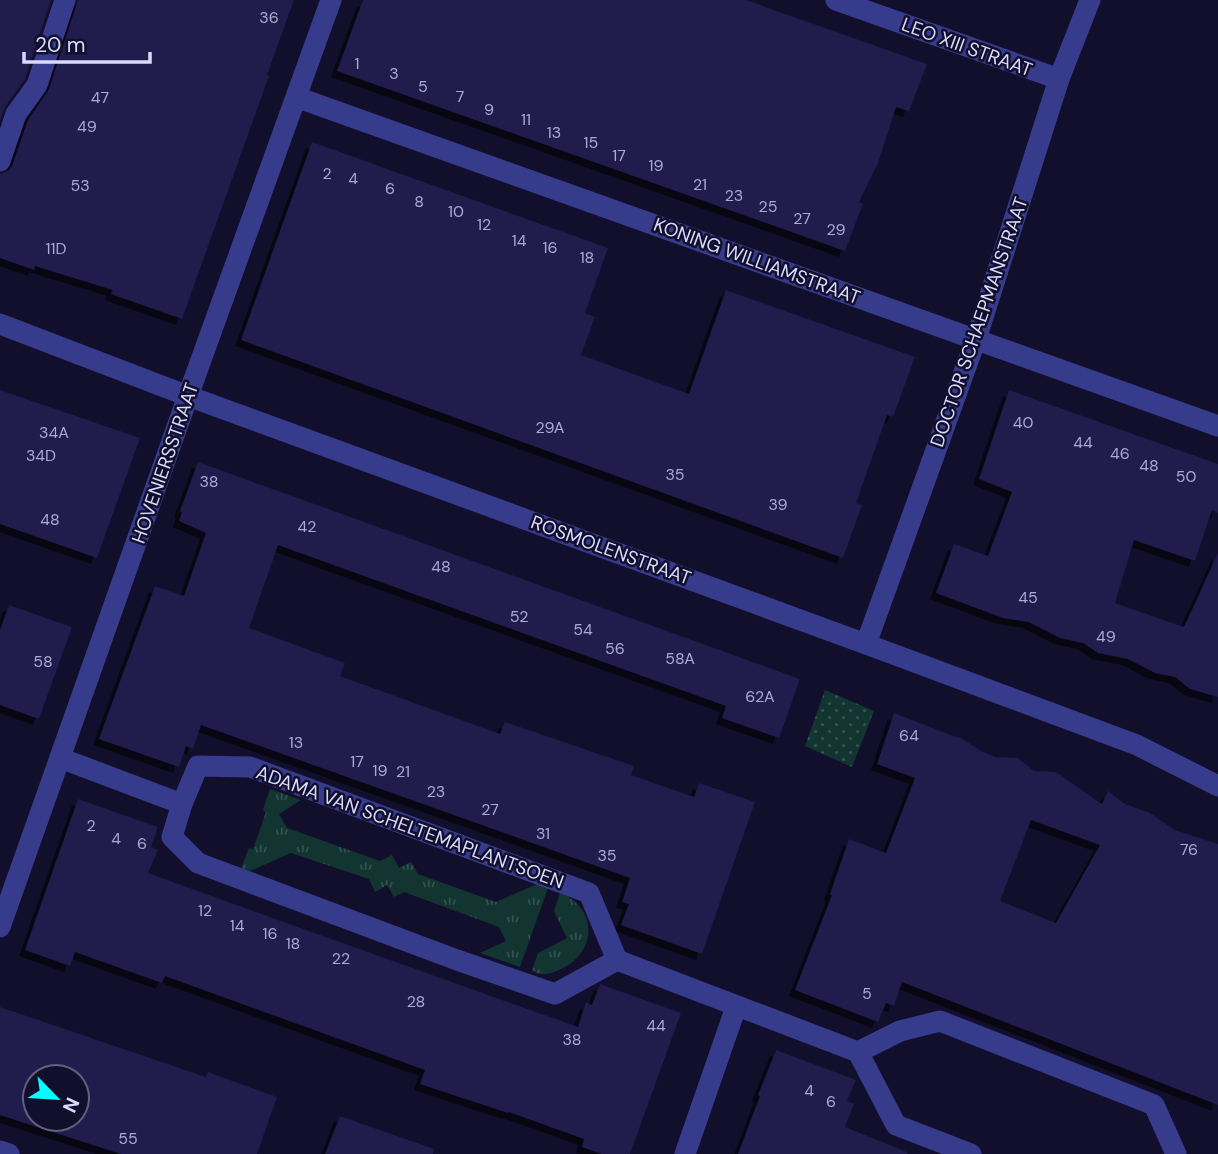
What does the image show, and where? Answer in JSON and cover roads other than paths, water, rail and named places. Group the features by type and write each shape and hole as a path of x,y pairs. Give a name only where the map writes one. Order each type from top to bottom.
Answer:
{"street":[{"path":"0,161 16,114 37,85 65,0"},
{"name":"HOVENIERSSTRAAT","path":"0,927 331,0"},
{"name":"LEO XIII STRAAT","path":"836,0 1059,79"},
{"name":"DOCTOR SCHAEPMANSTRAAT","path":"866,644 976,339 1059,79 1090,0"},
{"name":"KONING WILLIAMSTRAAT","path":"296,97 1218,426"},
{"name":"ROSMOLENSTRAAT","path":"0,324 188,396 1137,745 1218,786"},
{"path":"60,758 182,804"},
{"name":"ADAMA VAN SCHELTEMAPLANTSOEN","path":"198,766 250,767 589,893 617,960 555,994 457,960 198,863 172,836 182,804 198,766"},
{"path":"617,960 858,1052 896,1125 971,1154"},
{"path":"685,1154 736,1007"},
{"path":"858,1052 900,1031 940,1021 1154,1105 1177,1154"},
{"path":"0,1151 9,1154"}]}
